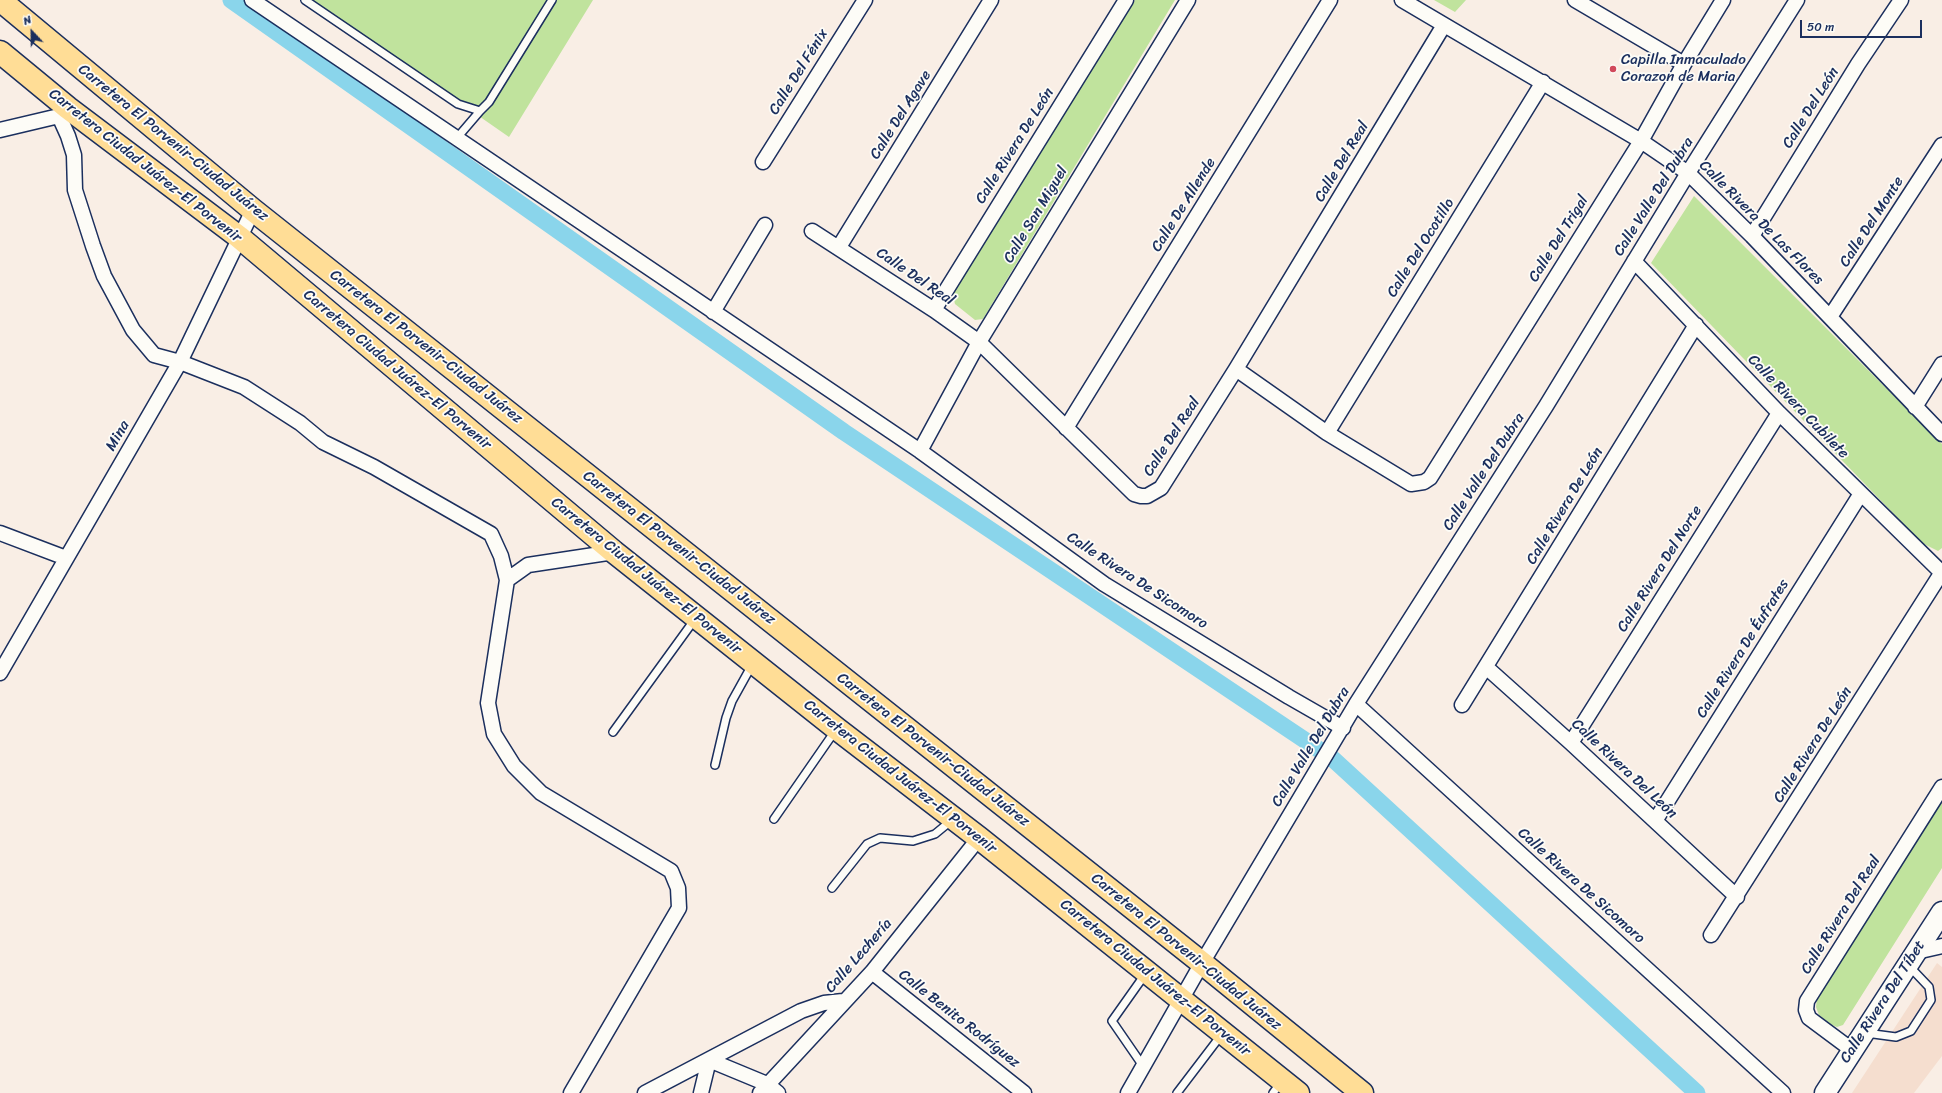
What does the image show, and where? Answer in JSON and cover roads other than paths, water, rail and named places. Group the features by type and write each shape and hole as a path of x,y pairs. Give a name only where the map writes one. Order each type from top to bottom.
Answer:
{"main road":[{"name":"Carretera El Porvenir-Ciudad Juárez","path":"0,0 253,210 1202,963 1362,1093"},
{"name":"Carretera Ciudad Juárez-El Porvenir","path":"0,52 63,112 239,237 614,552 1147,971 1223,1032 1286,1089"}],"street":[{"name":"Calle Rivera De Sicomoro","path":"252,0 920,452 1104,584 1289,697 1339,733"},
{"name":"Calle Del Fénix","path":"763,162 865,0"},
{"name":"Calle Del Agave","path":"839,247 991,0"},
{"name":"Calle Rivera De León","path":"934,310 1126,0"},
{"name":"Calle San Miguel","path":"920,452 978,342 1188,0"},
{"name":"Calle De Allende","path":"1066,428 1330,0"},
{"name":"Calle Rivera De Las Flores","path":"1402,0 1641,141 1688,173 1752,236 1942,434"},
{"name":"Calle Del Trigal","path":"1327,433 1412,484 1424,482 1430,478 1641,141 1684,64 1723,0"},
{"name":"Calle Valle Del Dubra","path":"1128,1093 1202,963 1356,704 1546,406 1688,173 1797,0"},
{"name":"Calle Del León","path":"1752,236 1858,64 1901,0"},
{"path":"1583,2 1684,64"},
{"name":"Calle Del Real","path":"812,231 839,247 934,310 978,342 1134,494 1147,496 1161,488 1236,369 1444,25"},
{"name":"Calle Del Ocotillo","path":"1327,433 1543,82"},
{"path":"0,130 63,112 74,155 75,190 104,276 132,330 154,355 180,362 244,387 300,423 322,442 374,467 491,534 501,556 507,580 488,703 494,734 514,766 541,793 671,871 678,888 679,908 571,1093"},
{"name":"Calle Del Monte","path":"1830,317 1942,145"},
{"name":"Mina","path":"0,673 180,362 253,210"},
{"path":"713,312 765,225"},
{"name":"Calle Rivera Cubilete","path":"1634,261 1696,324 1779,413 1860,495 1942,572"},
{"name":"Calle Rivera De León","path":"1462,705 1696,324"},
{"path":"1915,407 1942,364"},
{"path":"1236,369 1327,433"},
{"name":"Calle Rivera Del Norte","path":"1571,743 1779,413"},
{"name":"Calle Rivera De Éufrates","path":"1655,821 1860,495"},
{"path":"0,533 66,558"},
{"path":"507,580 528,565 614,552"},
{"name":"Calle Rivera De León","path":"1711,935 1737,897 1942,572"},
{"name":"Calle Rivera Del León","path":"1486,667 1571,743 1737,897"},
{"name":"Calle Rivera De Sicomoro","path":"1356,704 1783,1093"},
{"name":"Calle Rivera Del Real","path":"1852,1050 1809,1018 1806,1010 1807,1001 1942,787"},
{"name":"Calle Lechería","path":"768,1090 843,1001 872,972 979,838"},
{"name":"Calle Rivera Del Tíbet","path":"1825,1093 1942,912"},
{"path":"1912,959 1942,946"},
{"name":"Calle Benito Rodríguez","path":"872,972 1024,1093"},
{"path":"645,1093 801,1011 824,1003 843,1001"},
{"path":"709,1060 768,1090"},
{"path":"701,1093 709,1060"}],"lane":[{"path":"305,0 458,104 480,111"},
{"path":"456,139 489,102 552,0"},
{"path":"613,732 696,617"},
{"path":"715,766 726,718 732,701 754,663"},
{"path":"774,820 836,728"},
{"path":"832,888 867,844 880,838 913,841 935,834 954,819"},
{"path":"1864,1032 1896,1036 1910,1031 1931,1000 1929,988 1912,959"},
{"path":"1143,1066 1112,1021 1147,971"},
{"path":"1177,1093 1223,1032"}],"waterway":[{"path":"231,0 844,432 1333,759 1697,1093"}],"place":[{"name":"Capilla Inmaculado Corazon de Maria","path":"1613,69"}]}
